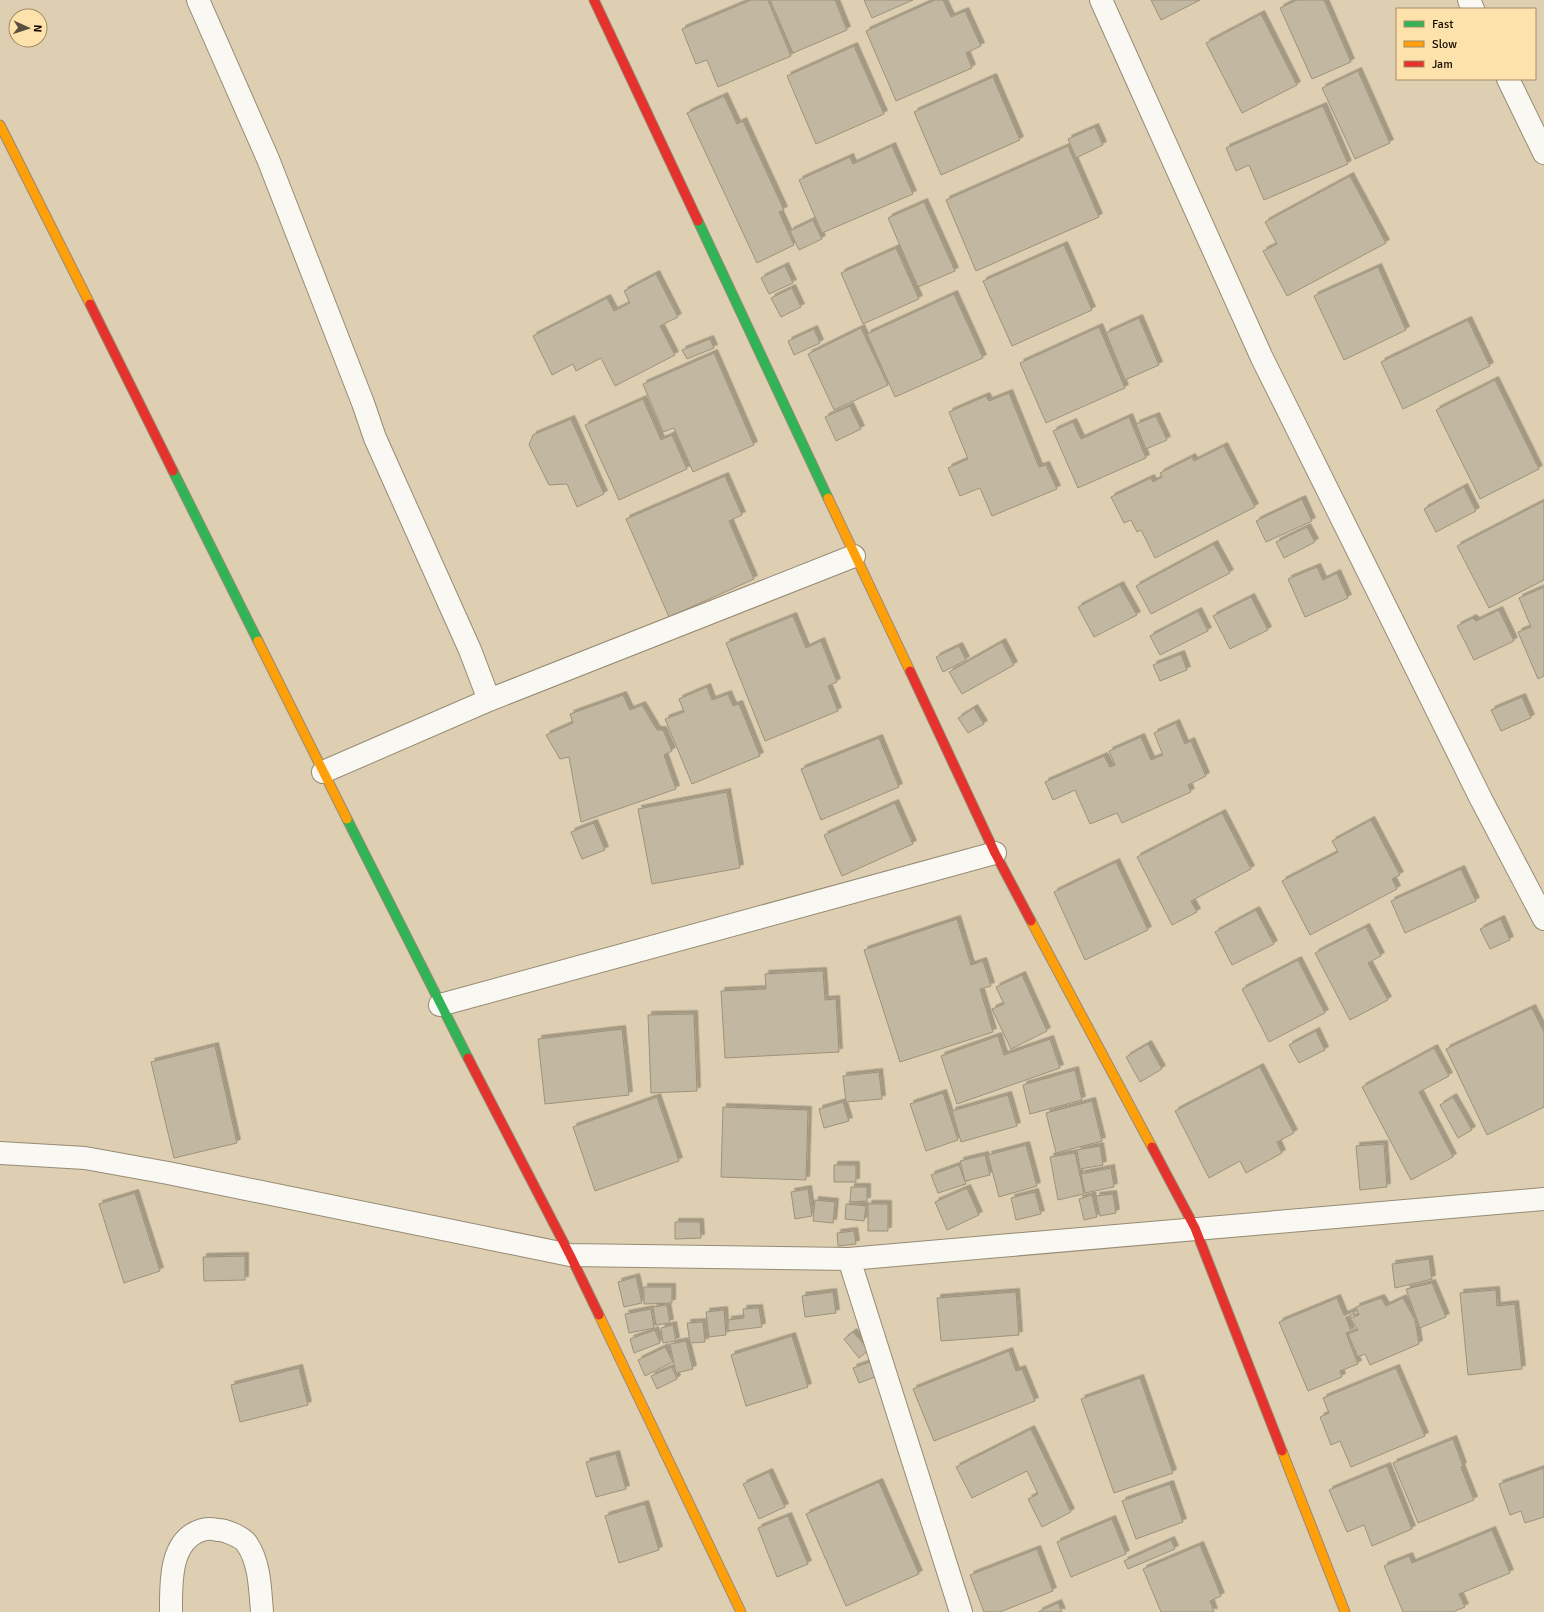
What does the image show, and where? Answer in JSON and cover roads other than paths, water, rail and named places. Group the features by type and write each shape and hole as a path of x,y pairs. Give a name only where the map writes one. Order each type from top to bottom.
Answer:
{"street":[{"path":"198,0 268,159 363,403 375,438 470,650 489,700"},
{"path":"594,0 854,556 995,853 1196,1228 1345,1612"},
{"path":"1101,0 1262,358 1480,799 1544,920"},
{"path":"1508,80 1544,153"},
{"path":"0,125 440,1005 570,1255 741,1612"},
{"path":"323,772 489,700 854,556"},
{"path":"440,1005 995,853"},
{"path":"0,1153 85,1158 176,1174 570,1255 849,1259 1544,1199"},
{"path":"849,1259 961,1612"},
{"path":"171,1612 171,1582 177,1555 187,1537 203,1529 225,1530 247,1542 257,1568 262,1612"}]}
